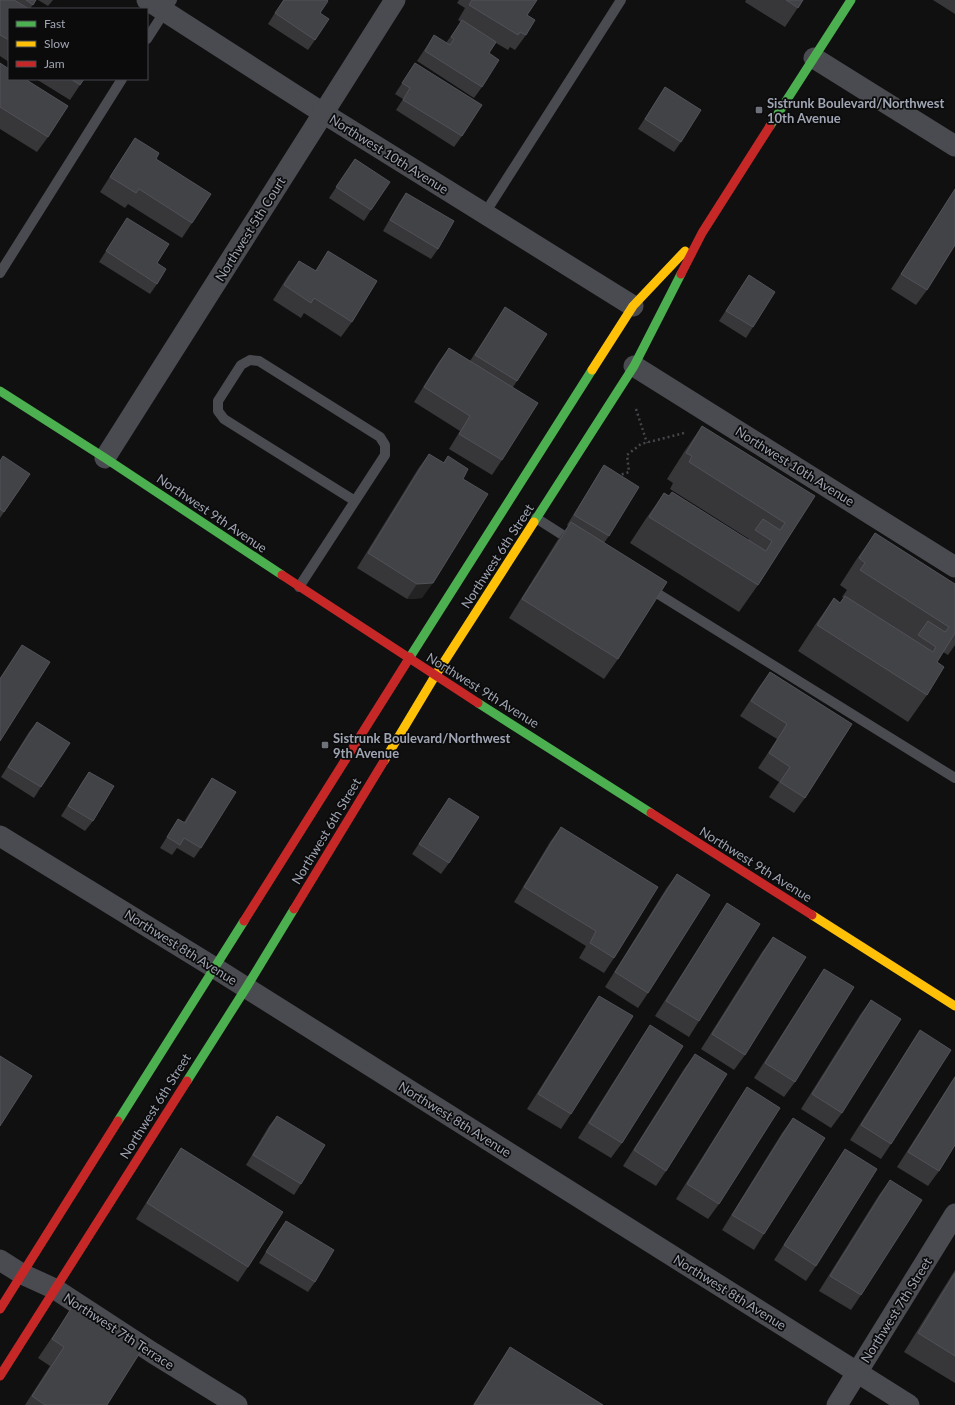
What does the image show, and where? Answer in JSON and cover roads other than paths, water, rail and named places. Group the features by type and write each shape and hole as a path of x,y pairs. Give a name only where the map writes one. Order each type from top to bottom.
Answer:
{"street":[{"name":"Northwest 10th Avenue","path":"147,0 168,6 323,113 633,306"},
{"name":"Northwest 5th Court","path":"105,458 395,0"},
{"name":"Northwest 6th Street","path":"0,1376 246,988 435,676 634,366 702,233 851,0"},
{"path":"814,58 955,146"},
{"name":"Northwest 6th Street","path":"0,1309 633,306 702,233"},
{"name":"Northwest 10th Avenue","path":"634,366 955,567"},
{"name":"Northwest 9th Avenue","path":"0,391 105,458 435,676 955,1006"},
{"name":"Northwest 8th Avenue","path":"0,836 215,968 909,1405"},
{"name":"Northwest 7th Street","path":"837,1405 953,1223"},
{"name":"Northwest 7th Terrace","path":"0,1260 22,1274 55,1289 152,1353 237,1405"}],"lane":[{"path":"485,213 621,0"},
{"path":"148,37 168,6"},
{"path":"0,273 121,80"},
{"path":"300,586 385,455 385,445 380,437 259,361 250,360 241,365 218,401 218,411 224,419 355,501"},
{"path":"536,518 579,545"},
{"path":"638,582 955,778"}],"place":[{"name":"Sistrunk Boulevard/Northwest 10th Avenue","path":"759,110"},
{"name":"Sistrunk Boulevard/Northwest 9th Avenue","path":"325,745"}]}
